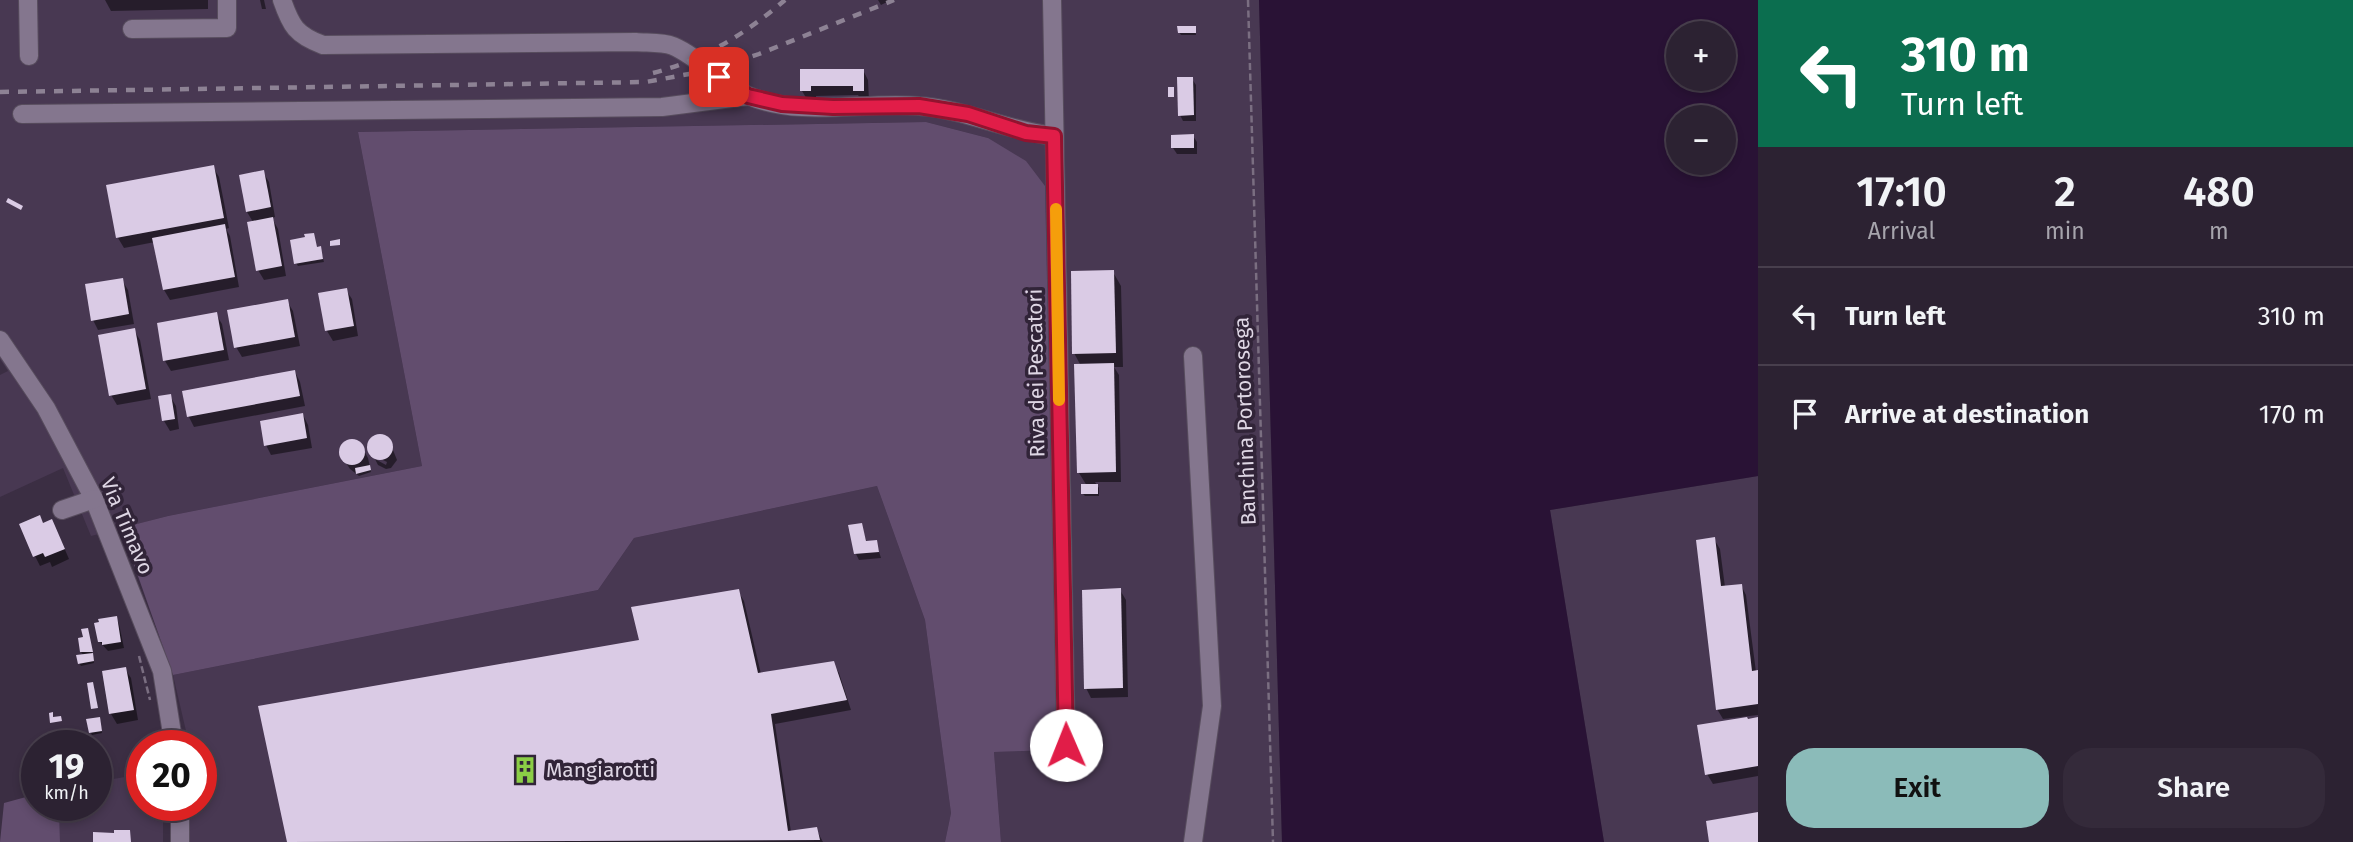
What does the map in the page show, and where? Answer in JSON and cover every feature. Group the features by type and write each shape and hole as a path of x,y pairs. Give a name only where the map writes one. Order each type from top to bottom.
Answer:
{"street":[{"path":"27,0 29,57"},
{"path":"132,29 227,28 227,0"},
{"path":"282,0 289,21 303,38 323,45 636,42 671,45 696,59 748,96"},
{"name":"Riva dei Pescatori","path":"1052,0 1066,745"},
{"path":"22,114 662,107 748,96 795,105 919,106 968,114 1026,133 1054,136"},
{"name":"Via Timavo","path":"0,340 46,408 94,499 162,671 171,730"},
{"path":"1193,356 1212,706 1193,842"},
{"path":"62,510 94,499"},
{"path":"180,821 180,842"}],"path":[{"name":"Banchina Portorosega","path":"1248,0 1273,842"}],"shaded area":[{"path":"0,0 1259,0 1282,842 1001,842 994,752 1056,750 988,138 926,122 358,132 422,466 168,516 91,536 63,468 0,497 0,375 8,371 0,359"},
{"path":"1259,0 1758,0 1758,476 1550,510 1604,842 1282,842"},
{"path":"926,122 988,138 1026,161 1045,186 1057,750 994,752 1001,842 945,842 951,813 925,620 877,486 634,538 598,590 173,675 121,528 168,516 422,466 358,132"},
{"path":"1758,476 1758,842 1604,842 1550,510"},
{"path":"877,486 925,620 951,813 945,842 188,842 187,821 217,821 217,730 186,730 173,675 598,590 634,538"},
{"path":"126,777 126,821 163,821 163,842 60,842 59,821 112,821 112,779"},
{"path":"21,798 21,821 59,821 60,842 0,842 4,803"}],"building":[{"path":"1177,26 1196,26 1196,33 1178,33"},
{"path":"800,69 864,69 864,91 853,91 853,86 811,86 811,91 800,91"},
{"path":"1177,77 1193,77 1194,115 1178,116"},
{"path":"1168,87 1174,87 1174,97 1168,97"},
{"path":"1194,134 1194,148 1171,148 1171,135"},
{"path":"214,165 224,218 116,238 106,185"},
{"path":"264,170 271,207 246,212 239,175"},
{"path":"8,198 23,206 21,210 6,202"},
{"path":"273,217 282,266 256,271 247,222"},
{"path":"225,224 235,277 163,290 152,238"},
{"path":"314,233 317,247 321,246 323,259 294,264 290,240"},
{"path":"340,239 340,245 330,246 330,241"},
{"path":"1114,270 1116,353 1072,354 1071,271"},
{"path":"123,278 129,314 91,321 85,284"},
{"path":"347,288 354,326 325,331 318,293"},
{"path":"288,299 295,337 234,348 227,310"},
{"path":"217,312 224,350 163,361 157,323"},
{"path":"135,328 146,389 109,396 98,335"},
{"path":"1114,363 1116,472 1077,473 1074,364"},
{"path":"295,370 300,396 187,417 182,391"},
{"path":"171,394 175,419 162,421 158,396"},
{"path":"303,413 307,438 264,446 260,421"},
{"path":"380,434 389,438 393,447 389,456 380,460 371,456 367,447 371,438"},
{"path":"352,439 361,443 365,452 361,461 352,465 343,461 339,452 343,443"},
{"path":"370,465 371,470 356,474 355,468"},
{"path":"1081,484 1098,484 1098,494 1081,494"},
{"path":"40,515 43,523 52,519 65,549 45,557 43,553 33,557 19,524"},
{"path":"862,523 866,541 877,540 879,552 854,554 848,525"},
{"path":"1715,537 1721,586 1742,584 1752,671 1758,670 1758,704 1716,710 1696,540"},
{"path":"1121,588 1123,688 1084,689 1082,590"},
{"name":"Mangiarotti","path":"739,589 758,673 834,661 847,700 771,714 788,831 817,827 820,840 287,842 258,706 639,640 631,607"},
{"path":"117,616 121,642 102,645 102,642 98,642 94,623 99,622 98,619"},
{"path":"88,628 93,652 80,652 78,638 83,637 81,629"},
{"path":"93,653 94,661 78,664 76,655"},
{"path":"126,667 134,710 109,714 102,671"},
{"path":"93,682 98,708 91,709 87,683"},
{"path":"53,712 53,717 61,716 62,721 50,723 49,713"},
{"path":"100,717 102,730 88,730 86,719"},
{"path":"1758,717 1758,766 1705,775 1697,725"},
{"path":"1758,812 1758,842 1709,842 1706,821"},
{"path":"114,830 130,830 131,842 93,842 93,832 114,833"}],"railway":[{"path":"653,73 707,53 755,24 785,0"},
{"path":"0,92 646,82 716,69 894,0"}],"slow traffic":[{"path":"1056,209 1059,400"}],"place":[{"name":"Mangiarotti","path":"525,770"}],"route":[{"path":"719,77 748,96 782,104 833,107 919,106 968,114 1026,133 1054,136 1066,745"}]}
